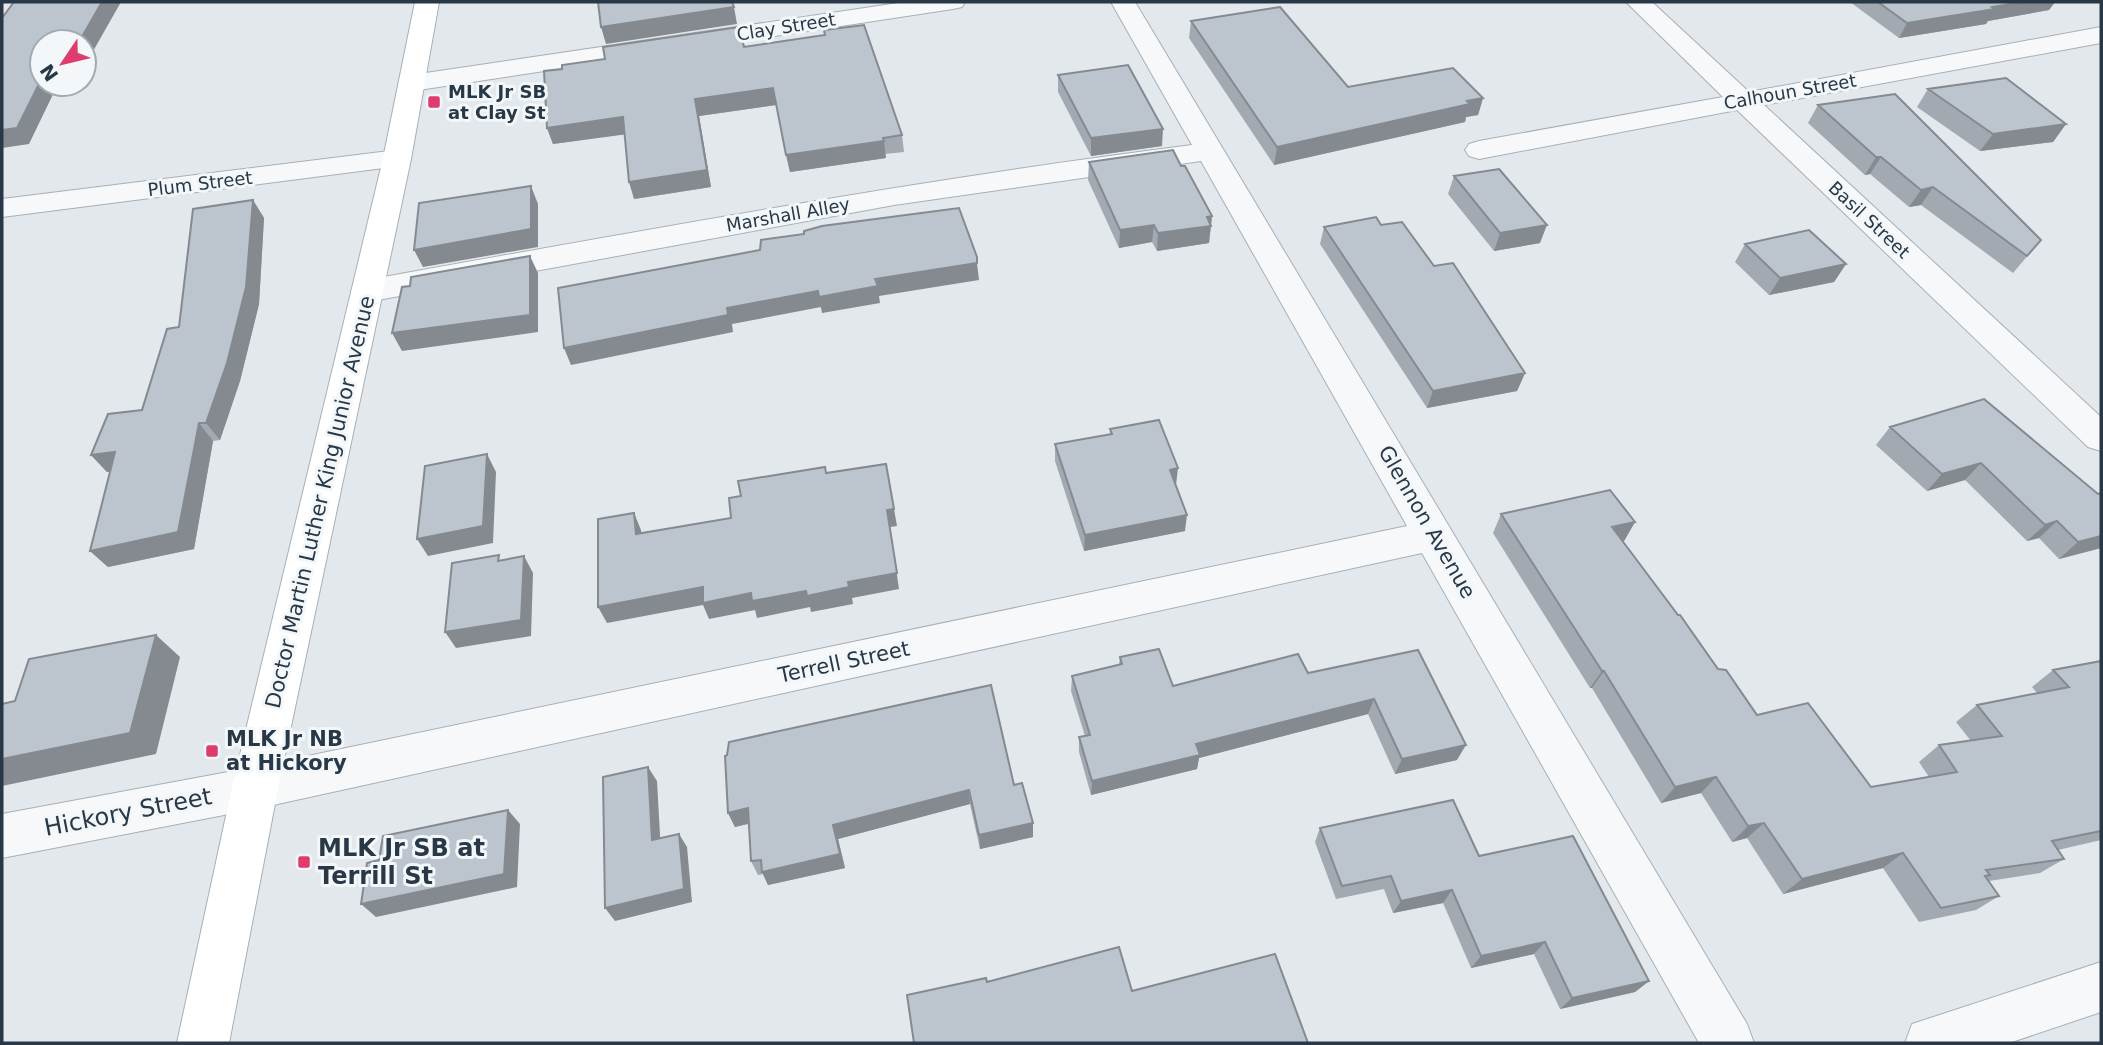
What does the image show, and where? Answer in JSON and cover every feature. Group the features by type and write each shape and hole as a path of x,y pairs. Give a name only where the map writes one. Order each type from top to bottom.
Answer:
{"main road":[{"name":"Doctor Martin Luther King Junior Avenue","path":"203,1043 254,788 368,291 427,2"}],"street":[{"name":"Clay Street","path":"412,83 953,2"},
{"name":"Glennon Avenue","path":"1123,2 1728,1043"},
{"name":"Basil Street","path":"1638,2 2101,438"},
{"name":"Calhoun Street","path":"1479,150 2101,35"},
{"name":"Marshall Alley","path":"368,291 839,205 1083,166 1212,151"},
{"name":"Plum Street","path":"2,208 397,159"},
{"name":"Terrell Street","path":"254,788 1434,535"},
{"name":"Hickory Street","path":"2,836 254,788"},
{"path":"1931,1043 2101,987"}],"building":[{"path":"14,2 102,2 87,28 28,28 28,98 32,98 17,128 2,130 2,18"},
{"path":"598,2 732,2 734,7 601,27"},
{"path":"1878,2 2023,2 1907,23"},
{"path":"1280,7 1348,87 1453,68 1483,98 1467,101 1470,104 1277,147 1191,21"},
{"path":"864,25 902,135 883,138 884,141 786,155 773,88 695,99 707,170 629,182 623,117 547,128 544,71 562,69 562,65 605,59 603,47 739,27 744,47 825,35 824,30"},
{"path":"1128,65 1163,129 1091,138 1058,75"},
{"path":"2006,78 2066,124 1993,134 1928,89"},
{"path":"1895,94 2041,240 2027,256 1933,187 1921,190 1881,157 1876,157 1818,105"},
{"path":"1173,150 1181,166 1185,166 1212,216 1207,217 1211,226 1158,233 1154,225 1120,230 1089,162"},
{"path":"1499,169 1547,225 1500,233 1454,176"},
{"path":"531,186 531,229 414,250 419,203"},
{"path":"253,200 246,287 227,363 206,423 199,423 178,532 90,551 115,452 91,455 108,414 142,410 167,329 179,327 193,209"},
{"path":"959,208 977,263 875,279 878,286 819,297 818,291 727,308 728,315 564,348 558,288 760,250 761,240 804,234 804,231 822,226"},
{"path":"1376,217 1381,225 1402,222 1434,266 1453,263 1525,373 1433,391 1324,227"},
{"path":"1809,230 1846,264 1780,278 1745,244"},
{"path":"530,256 530,315 392,333 402,287 410,286 411,277"},
{"path":"1984,399 2098,494 2101,493 2101,536 2078,542 2057,521 2045,525 1981,463 1942,474 1890,427"},
{"path":"1159,420 1178,468 1170,470 1187,515 1085,535 1055,444 1112,434 1110,429"},
{"path":"487,454 483,526 417,539 425,466"},
{"path":"886,464 894,509 887,510 897,573 848,582 849,587 807,596 806,591 752,601 751,593 703,603 703,587 598,607 598,519 634,513 636,534 731,518 729,498 741,496 738,481 825,467 826,473"},
{"path":"1610,490 1635,522 1612,527 1718,669 1726,670 1757,715 1808,703 1871,787 1957,772 1939,745 2002,736 1977,705 2069,687 2053,670 2101,661 2101,831 2052,841 2064,859 1986,870 1990,875 1985,876 1999,896 1941,908 1903,853 1802,879 1764,823 1748,826 1716,777 1675,787 1604,671 1501,514"},
{"path":"499,555 498,561 524,556 521,620 445,632 452,563"},
{"path":"156,635 130,733 2,759 2,704 15,701 29,659"},
{"path":"1159,649 1173,686 1298,654 1308,673 1418,650 1466,745 1402,759 1374,699 1196,744 1200,755 1092,781 1079,737 1090,735 1072,676 1122,664 1120,657"},
{"path":"991,685 1014,785 1022,783 1033,823 979,835 969,790 833,825 840,854 762,872 761,860 751,861 748,808 728,813 725,756 729,742"},
{"path":"648,767 652,840 679,834 684,889 605,908 603,777"},
{"path":"1453,800 1479,856 1573,836 1649,981 1572,998 1545,942 1481,956 1452,890 1401,901 1391,876 1342,886 1320,828"},
{"path":"508,810 504,874 361,904 367,863 379,860 383,836"},
{"path":"1119,947 1132,991 1275,954 1308,1043 914,1043 907,995 986,978 987,982"}],"place":[{"name":"MLK Jr SB at Clay St","path":"434,102"},
{"name":"MLK Jr NB at Hickory","path":"212,751"},
{"name":"MLK Jr SB at Terrill St","path":"304,862"}]}
